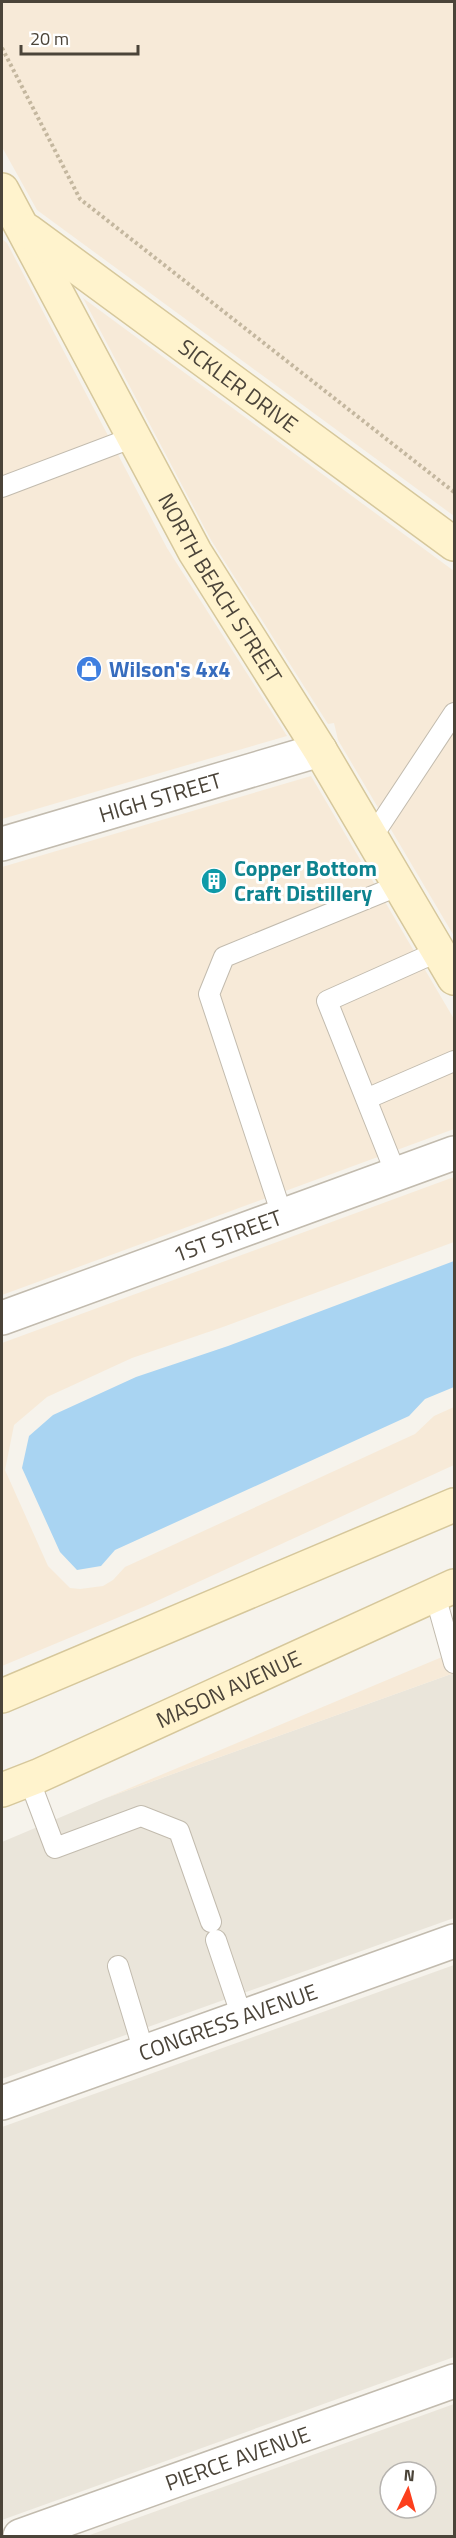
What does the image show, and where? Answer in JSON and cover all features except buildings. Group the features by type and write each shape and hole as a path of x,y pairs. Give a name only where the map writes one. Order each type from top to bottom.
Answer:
{"street":[{"name":"NORTH BEACH STREET","path":"2,190 12,230 134,437 195,552 320,750 447,964"},
{"name":"SICKLER DRIVE","path":"12,230 454,544"},
{"name":"HIGH STREET","path":"2,844 320,750"},
{"name":"1ST STREET","path":"2,1318 454,1153"},
{"path":"2,1696 454,1505"},
{"name":"MASON AVENUE","path":"15,1785 445,1591"},
{"name":"CONGRESS AVENUE","path":"2,2103 454,1941"},
{"name":"PIERCE AVENUE","path":"20,2536 454,2381"}],"lane":[{"path":"2,486 134,437"},
{"path":"372,837 454,713"},
{"path":"282,1215 209,994 224,957 400,885"},
{"path":"396,1174 327,1001 447,964"},
{"path":"366,1099 454,1061"},
{"path":"445,1591 454,1663"},
{"path":"15,1785 55,1848 141,1816 179,1831 242,2017"},
{"path":"118,1966 144,2052"}],"path":[{"path":"2,48 80,199 454,492"}],"shaded area":[{"path":"2,2 454,2 454,516 37,210 2,147"},
{"path":"2,239 7,243 167,548 287,736 2,819"},
{"path":"83,298 454,571 454,936 338,740 334,723 328,724 211,540"},
{"path":"311,776 454,1019 454,1129 2,1295 2,867"},
{"path":"454,1177 454,1242 132,1358 47,1397 14,1425 5,1470 48,1566 70,1588 80,1589 103,1586 113,1580 125,1567 415,1434 434,1416 454,1407 454,1465 148,1605 2,1666 2,1343"},
{"path":"454,1652 454,1673 106,1798 356,1693"},
{"path":"454,1673 454,1918 2,2079 2,1842 106,1798"},
{"path":"454,1965 454,2357 2,2520 2,2127"},
{"path":"454,2404 454,2536 87,2536"}],"water":[{"path":"454,1261 454,1387 425,1399 409,1416 115,1550 101,1566 77,1570 60,1552 22,1468 29,1436 53,1415 136,1377 228,1346"}],"place":[{"name":"Wilson's 4x4","path":"89,669"},
{"name":"Copper Bottom Craft Distillery","path":"214,881"}]}
